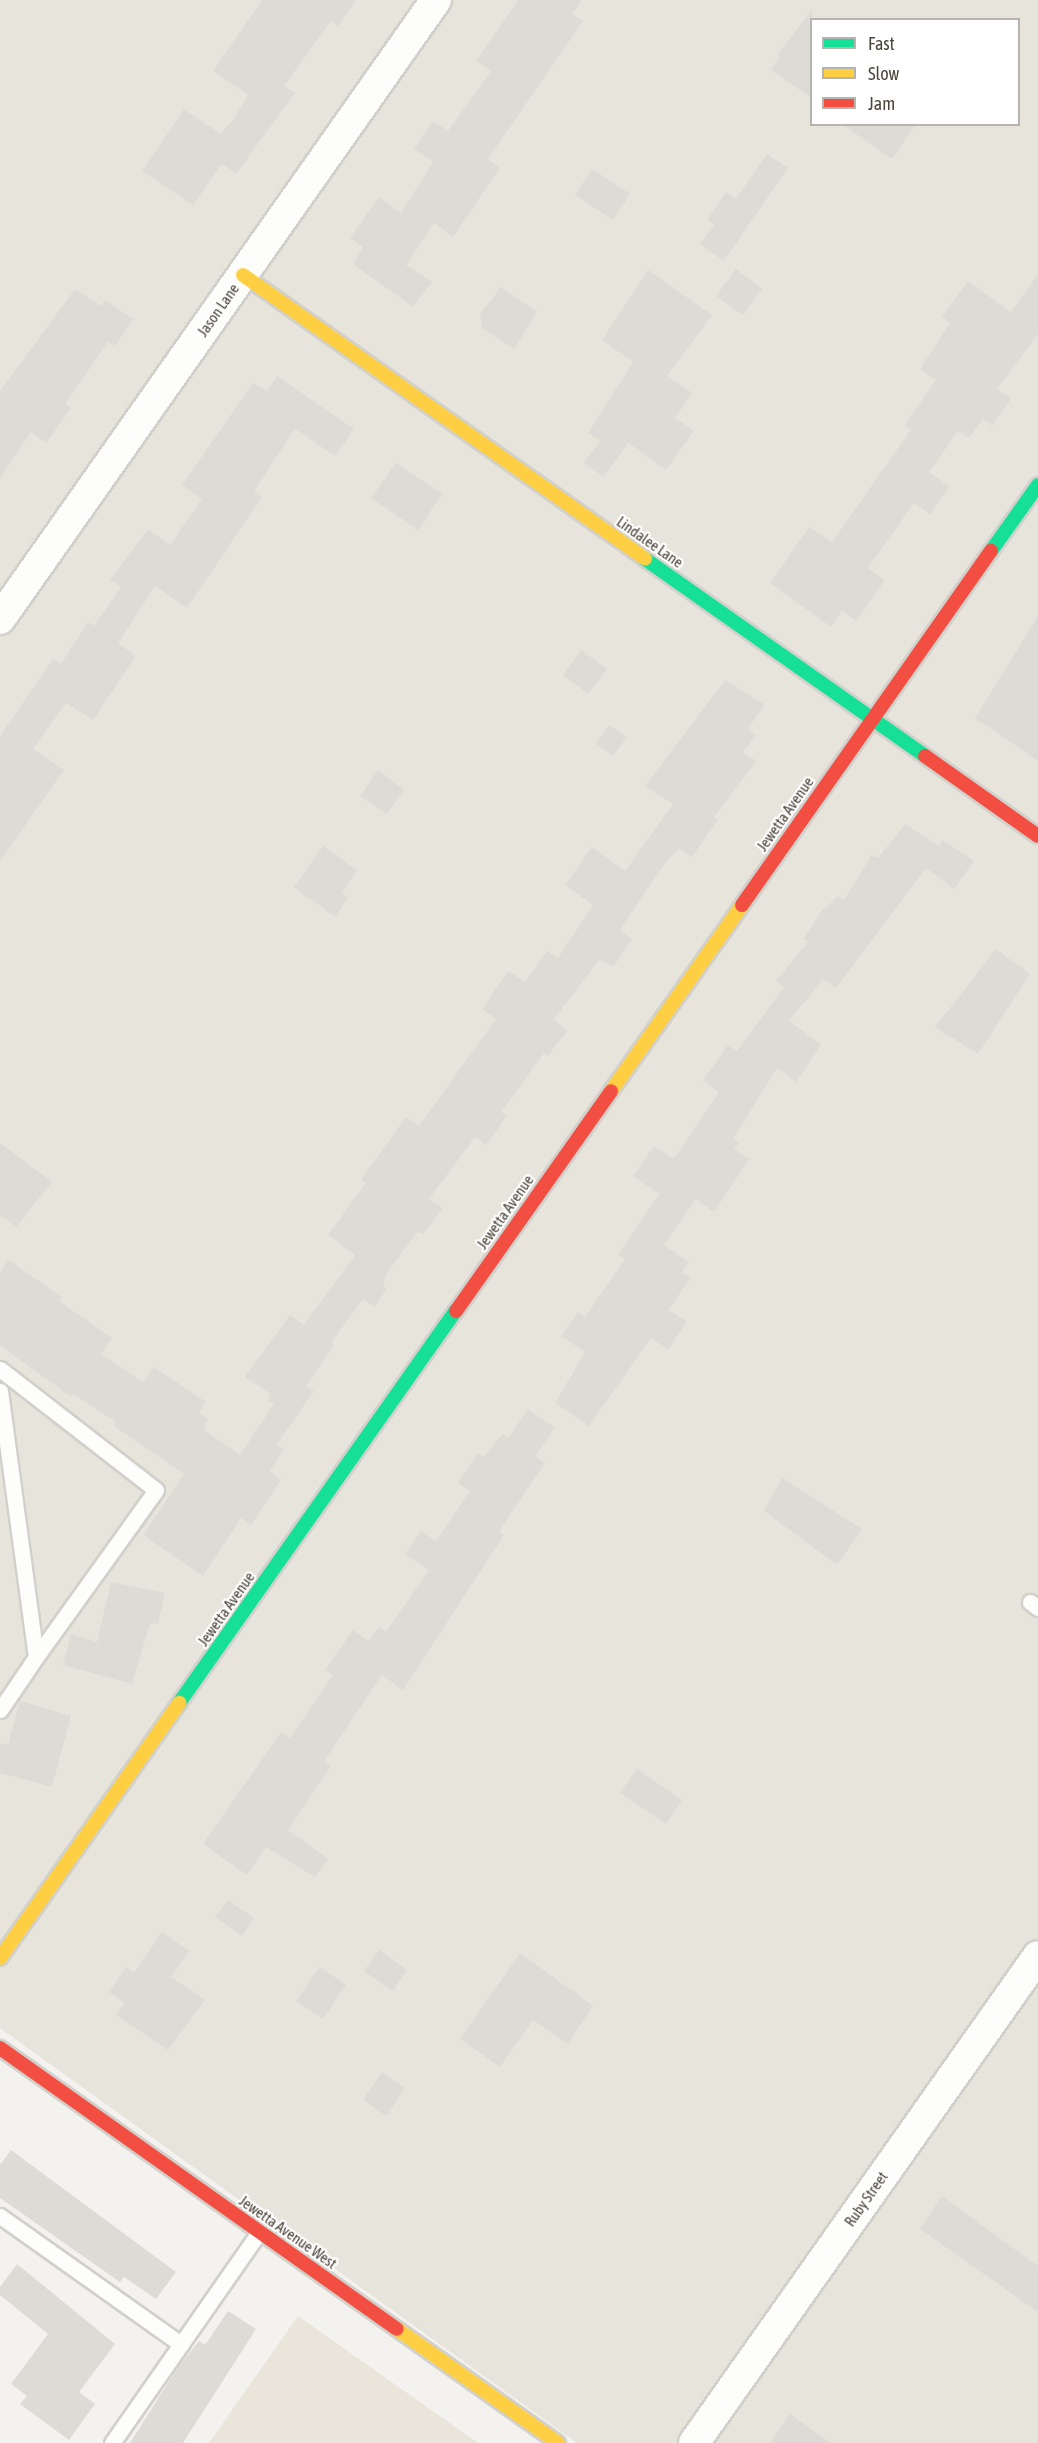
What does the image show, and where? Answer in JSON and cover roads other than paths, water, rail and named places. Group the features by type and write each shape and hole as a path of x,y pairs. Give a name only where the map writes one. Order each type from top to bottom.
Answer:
{"street":[{"name":"Jason Lane","path":"0,619 436,0"},
{"name":"Lindalee Lane","path":"243,275 1038,836"},
{"name":"Jewetta Avenue","path":"0,1958 1038,484"},
{"name":"Ruby Street","path":"694,2443 1038,1956"},
{"name":"Jewetta Avenue West","path":"0,2048 558,2443"}],"lane":[{"path":"0,1369 156,1490 0,1710"},
{"path":"0,1391 36,1657"},
{"path":"0,2216 181,2344"},
{"path":"112,2443 259,2232"}]}
